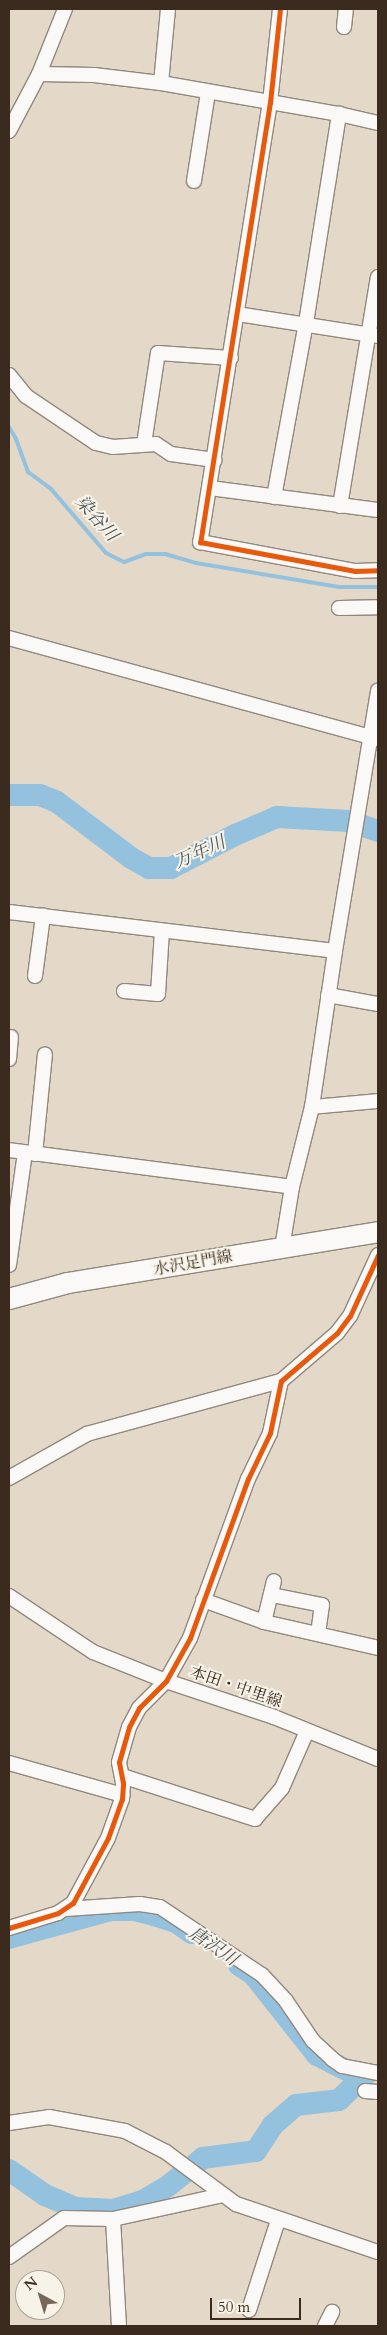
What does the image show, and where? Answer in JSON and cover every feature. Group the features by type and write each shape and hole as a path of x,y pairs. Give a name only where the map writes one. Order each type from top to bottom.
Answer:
{"main road":[{"name":"水沢足門線","path":"9,1299 68,1283 378,1232"}],"street":[{"path":"9,131 39,74 65,9"},
{"path":"161,84 168,9"},
{"path":"280,9 270,102 215,460 200,542 355,571 378,570"},
{"path":"344,27 346,9"},
{"path":"39,74 94,75 161,84 339,114 378,123"},
{"path":"194,181 208,93"},
{"path":"274,498 306,323 339,114"},
{"path":"340,506 373,335 378,277"},
{"path":"237,314 306,323 373,335"},
{"path":"144,444 158,353 231,358"},
{"path":"9,375 26,396 96,443 113,447 156,444 171,454 215,460"},
{"path":"210,488 274,498 378,510"},
{"path":"339,608 378,607"},
{"path":"9,638 375,738"},
{"path":"282,1248 292,1187 312,1106 328,995 358,815 375,738 378,692"},
{"path":"9,912 335,951"},
{"path":"35,976 43,916"},
{"path":"124,991 158,994 162,931"},
{"path":"328,995 378,1004"},
{"path":"9,1059 11,1037"},
{"path":"9,1265 30,1153 45,1054"},
{"path":"312,1106 378,1100"},
{"path":"9,1150 292,1187"},
{"path":"9,1478 87,1434 281,1381 336,1333 350,1316 378,1255"},
{"path":"66,1909 73,1903 108,1838 123,1795 119,1762 129,1727 139,1708 166,1681 190,1638 248,1479 270,1433 281,1381"},
{"path":"264,1622 273,1588 322,1606 318,1633"},
{"name":"本田・中里線","path":"9,1596 93,1652 166,1681 307,1731 378,1760"},
{"path":"203,1600 264,1622 378,1648"},
{"path":"122,1776 255,1819 282,1788 307,1731"},
{"path":"9,1764 123,1795"},
{"path":"9,1928 66,1909 140,1904 160,1907 262,1975 286,2001 312,2041 332,2059 342,2066 378,2073"},
{"path":"9,2123 49,2117 125,2131 166,2152 236,2204 278,2220 378,2252"},
{"path":"9,2257 64,2218 113,2219 223,2195"},
{"path":"113,2219 119,2326"},
{"path":"249,2310 278,2220"},
{"path":"325,2326 332,2312"}],"waterway":[{"name":"染谷川","path":"9,427 16,439 28,472 51,489 106,553 124,562 146,554 165,554 196,563 339,587 378,587"},
{"name":"万年川","path":"9,795 40,795 57,802 131,858 149,868 171,868 235,835 277,817 349,821 378,831"},
{"name":"唐沢川","path":"9,1938 111,1910 134,1910 154,1915 176,1922 192,1933"},
{"name":"唐沢川","path":"239,1965 253,1974 317,2055 346,2070"},
{"path":"9,2170 45,2195 76,2208 113,2210 143,2201 168,2186 203,2158 256,2151 273,2125 296,2105 339,2100 365,2075"}],"cycle path":[{"path":"280,9 270,102 200,542 355,571 378,570"},
{"path":"9,1928 58,1913 73,1903 108,1838 122,1799 123,1783 119,1762 129,1727 139,1708 166,1681 190,1638 248,1479 270,1433 281,1381 337,1333 350,1316 378,1255"}]}
